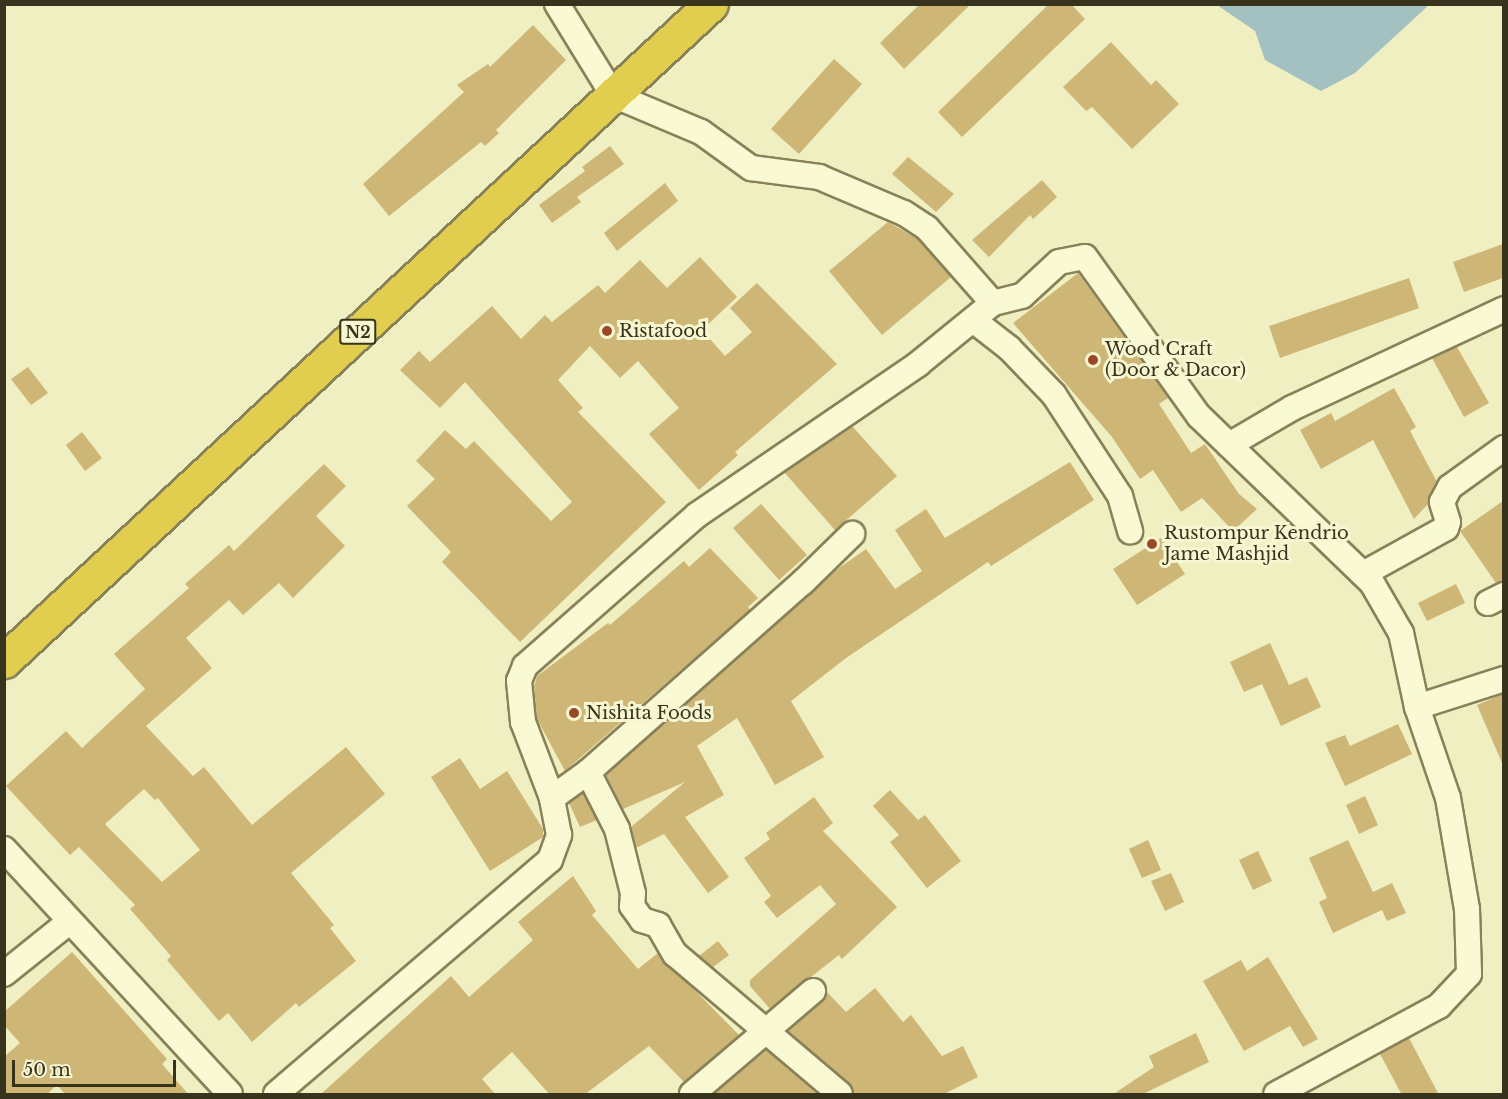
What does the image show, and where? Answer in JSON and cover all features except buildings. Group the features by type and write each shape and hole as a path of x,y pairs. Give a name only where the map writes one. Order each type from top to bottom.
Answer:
{"highway":[{"name":"N2","path":"4,661 711,4"}],"street":[{"path":"556,4 614,95 701,132 751,168 819,177 904,213 927,228 993,303"},
{"path":"276,1095 550,860 559,835 552,798 523,722 519,681 525,666 697,514 918,364 993,303 1022,296 1059,262 1085,257 1199,416 1285,503 1364,574 1401,633 1418,707 1448,798 1467,909 1469,974 1439,1006 1276,1095"},
{"path":"1229,445 1292,408 1503,309"},
{"path":"973,320 1009,348 1054,395 1120,496 1130,532"},
{"path":"1364,574 1446,528 1448,522 1442,502 1450,487 1503,448"},
{"path":"552,798 588,772 852,534"},
{"path":"1418,707 1503,679"},
{"path":"588,772 617,829 633,893 632,906 642,920 658,925 675,954 766,1029 840,1095"},
{"path":"4,849 230,1095"},
{"path":"4,974 69,921"},
{"path":"692,1095 766,1029 813,991"}],"water":[{"path":"1217,5 1429,5 1355,73 1321,91 1265,60 1255,31"}],"place":[{"name":"Ristafood","path":"607,331"},
{"name":"Wood Craft (Door & Dacor)","path":"1093,360"},
{"name":"Rustompur Kendrio Jame Mashjid","path":"1152,544"},
{"name":"Nishita Foods","path":"574,713"}]}
